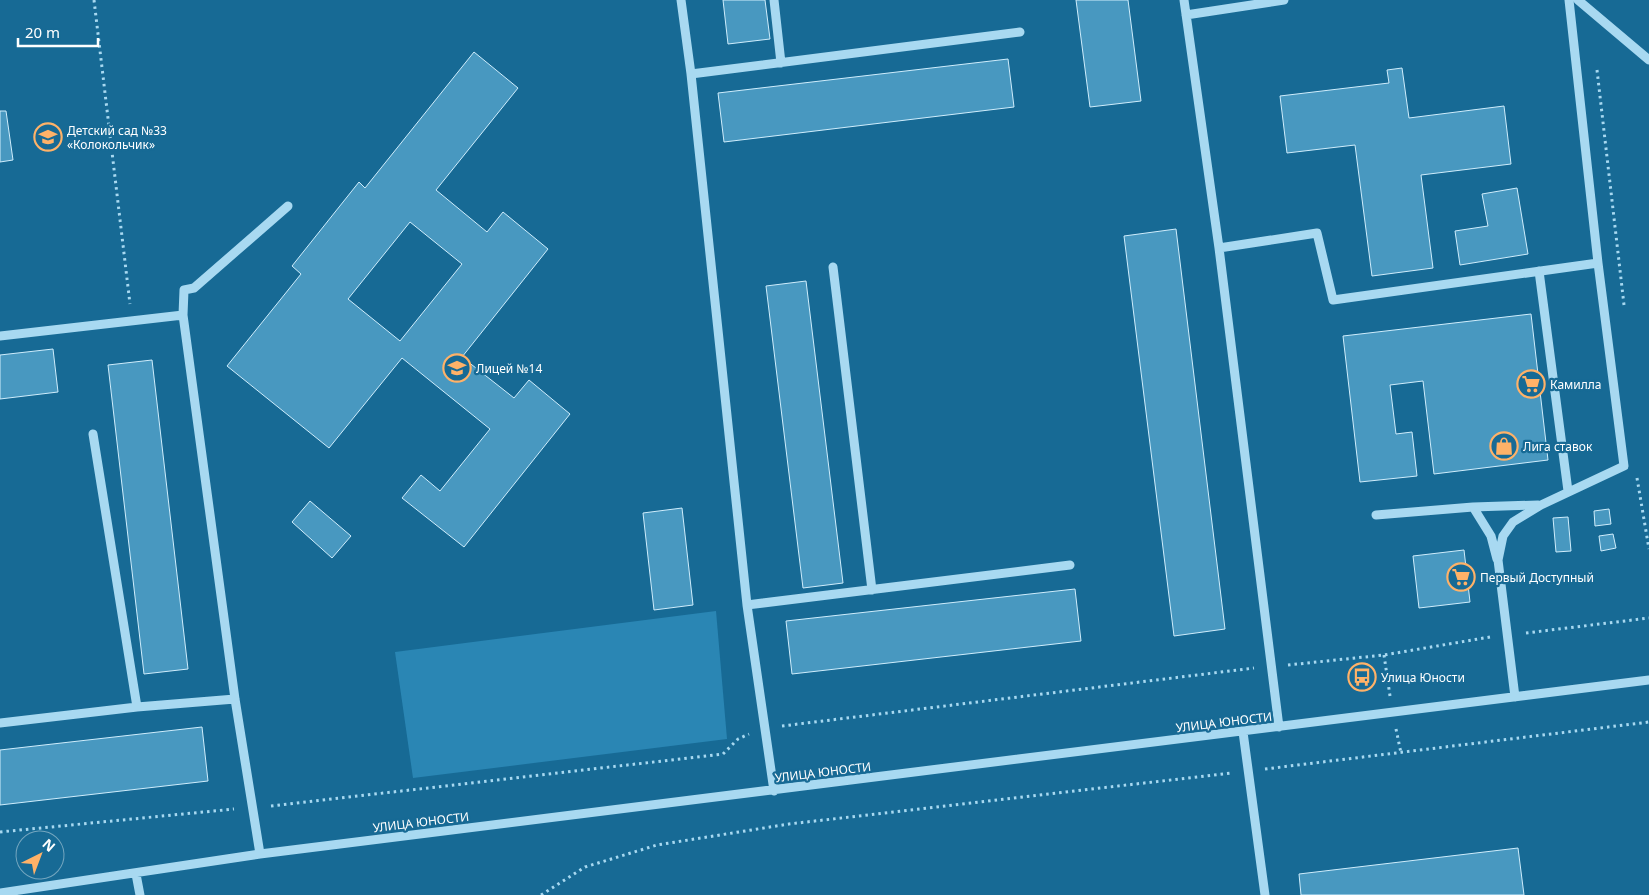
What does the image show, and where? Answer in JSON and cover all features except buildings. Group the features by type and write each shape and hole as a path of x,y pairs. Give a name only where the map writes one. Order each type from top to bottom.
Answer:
{"street":[{"path":"681,0 692,74 747,605 774,791"},
{"path":"774,0 781,63"},
{"path":"1184,0 1219,248 1279,727"},
{"path":"1186,15 1284,0"},
{"path":"1498,560 1503,536 1513,522 1568,491 1624,466 1598,263 1569,0"},
{"path":"1578,0 1649,60"},
{"path":"692,74 1020,32"},
{"path":"260,854 235,699 183,315 184,290 194,288 288,206"},
{"path":"1219,248 1317,233 1333,300 1598,263"},
{"path":"833,267 872,590"},
{"path":"1539,270 1568,491"},
{"path":"0,336 183,315"},
{"path":"93,434 136,707"},
{"path":"1376,515 1474,507 1541,505"},
{"path":"1474,507 1490,536 1498,560 1515,697"},
{"path":"747,605 1070,565"},
{"name":"УЛИЦА ЮНОСТИ","path":"0,893 260,854 1649,680"},
{"path":"0,723 136,707 235,699"},
{"path":"1244,732 1266,895"},
{"path":"136,874 140,895"}],"path":[{"path":"94,0 132,322"},
{"path":"0,832 155,815 390,794 723,754 738,739 765,728 1271,666 1384,655 1507,634 1649,618"},
{"path":"541,895 585,867 657,845 789,824 1249,771 1649,722"}],"shaded area":[{"path":"716,611 727,739 413,778 395,652"}],"place":[{"name":"Детский сад №33 «Колокольчик»","path":"48,137"},
{"name":"Лицей №14","path":"457,368"},
{"name":"Камилла","path":"1531,384"},
{"name":"Лига ставок","path":"1504,446"},
{"name":"Первый Доступный","path":"1461,577"},
{"name":"Улица Юности","path":"1362,677"}]}
